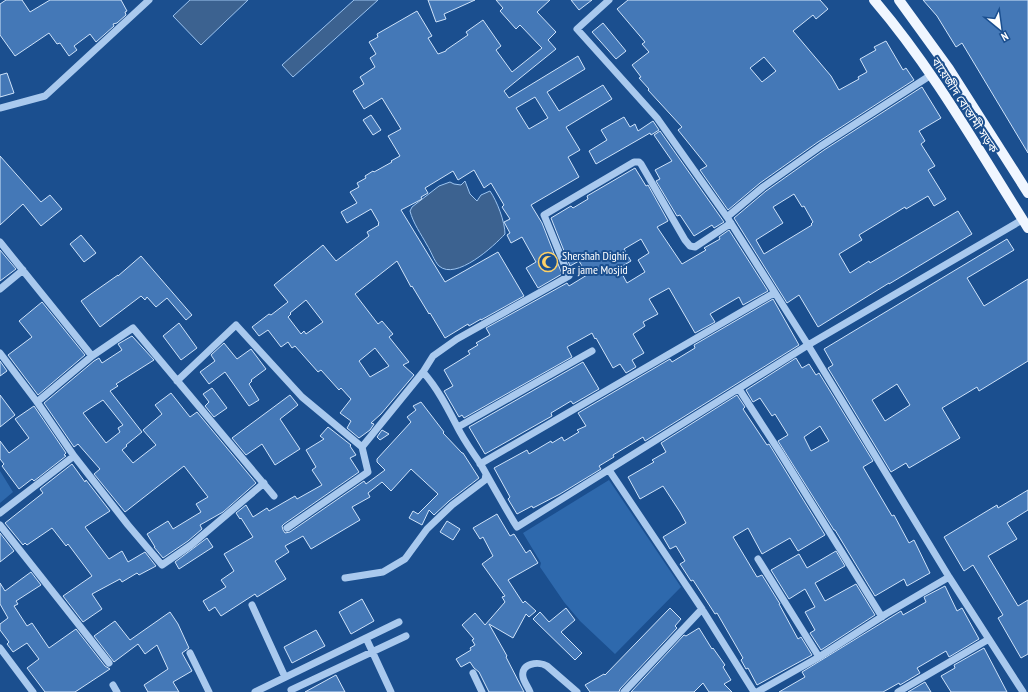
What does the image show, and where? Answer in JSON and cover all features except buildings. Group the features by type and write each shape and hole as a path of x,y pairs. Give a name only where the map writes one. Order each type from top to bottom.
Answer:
{"main road":[{"name":"বায়েজীদ বোস্তামী সড়ক","path":"874,0 904,36 931,75 1026,221"},
{"name":"বায়েজীদ বোস্তামী সড়ক","path":"899,0 949,69 1028,193"}],"street":[{"path":"0,108 45,96 149,0"},
{"path":"609,0 577,29 657,118 729,220 808,345 949,577 1023,692"},
{"path":"362,447 423,372 433,356 457,339 569,276 544,215 634,162 639,162 690,246 695,246 729,220 764,187 821,146 931,75"},
{"path":"423,372 444,400 458,427 517,527 808,345 1026,221"},
{"path":"0,242 92,356"},
{"path":"0,289 23,270"},
{"path":"480,464 774,293"},
{"path":"177,381 236,325 302,397 362,447 368,472 287,528"},
{"path":"37,402 92,356 133,328 274,496"},
{"path":"458,427 592,351"},
{"path":"0,353 37,402 74,456 128,525 162,565 191,545 264,484"},
{"path":"739,389 790,467 882,617"},
{"path":"0,513 74,456"},
{"path":"609,470 702,609 755,692 819,657 949,577"},
{"path":"345,578 383,572 405,559 427,529 452,505 485,480 486,474"},
{"path":"0,526 110,663"},
{"path":"758,559 819,657"},
{"path":"252,605 285,678"},
{"path":"624,692 702,609"},
{"path":"255,692 399,622"},
{"path":"290,692 406,636"},
{"path":"366,638 391,692"},
{"path":"898,692 989,638"},
{"path":"0,648 33,692"},
{"path":"190,653 209,692"},
{"path":"530,692 523,677 523,673 527,666 542,663 577,692"},
{"path":"473,673 482,692"},
{"path":"113,685 117,692"}],"shaded area":[{"path":"190,0 248,0 201,45 173,16"},
{"path":"354,0 378,0 293,77 282,65"},
{"path":"465,181 470,194 477,201 481,195 490,191 500,212 504,224 505,234 484,253 464,266 455,269 446,269 439,266 415,224 410,211 412,207 439,186 450,182 461,185"},
{"path":"0,471 13,492 0,503"},
{"path":"609,480 681,587 615,654 580,621 564,602 540,567 541,563 523,533"}],"place":[{"name":"Shershah Dighir Par jame Mosjid","path":"548,262"}]}
